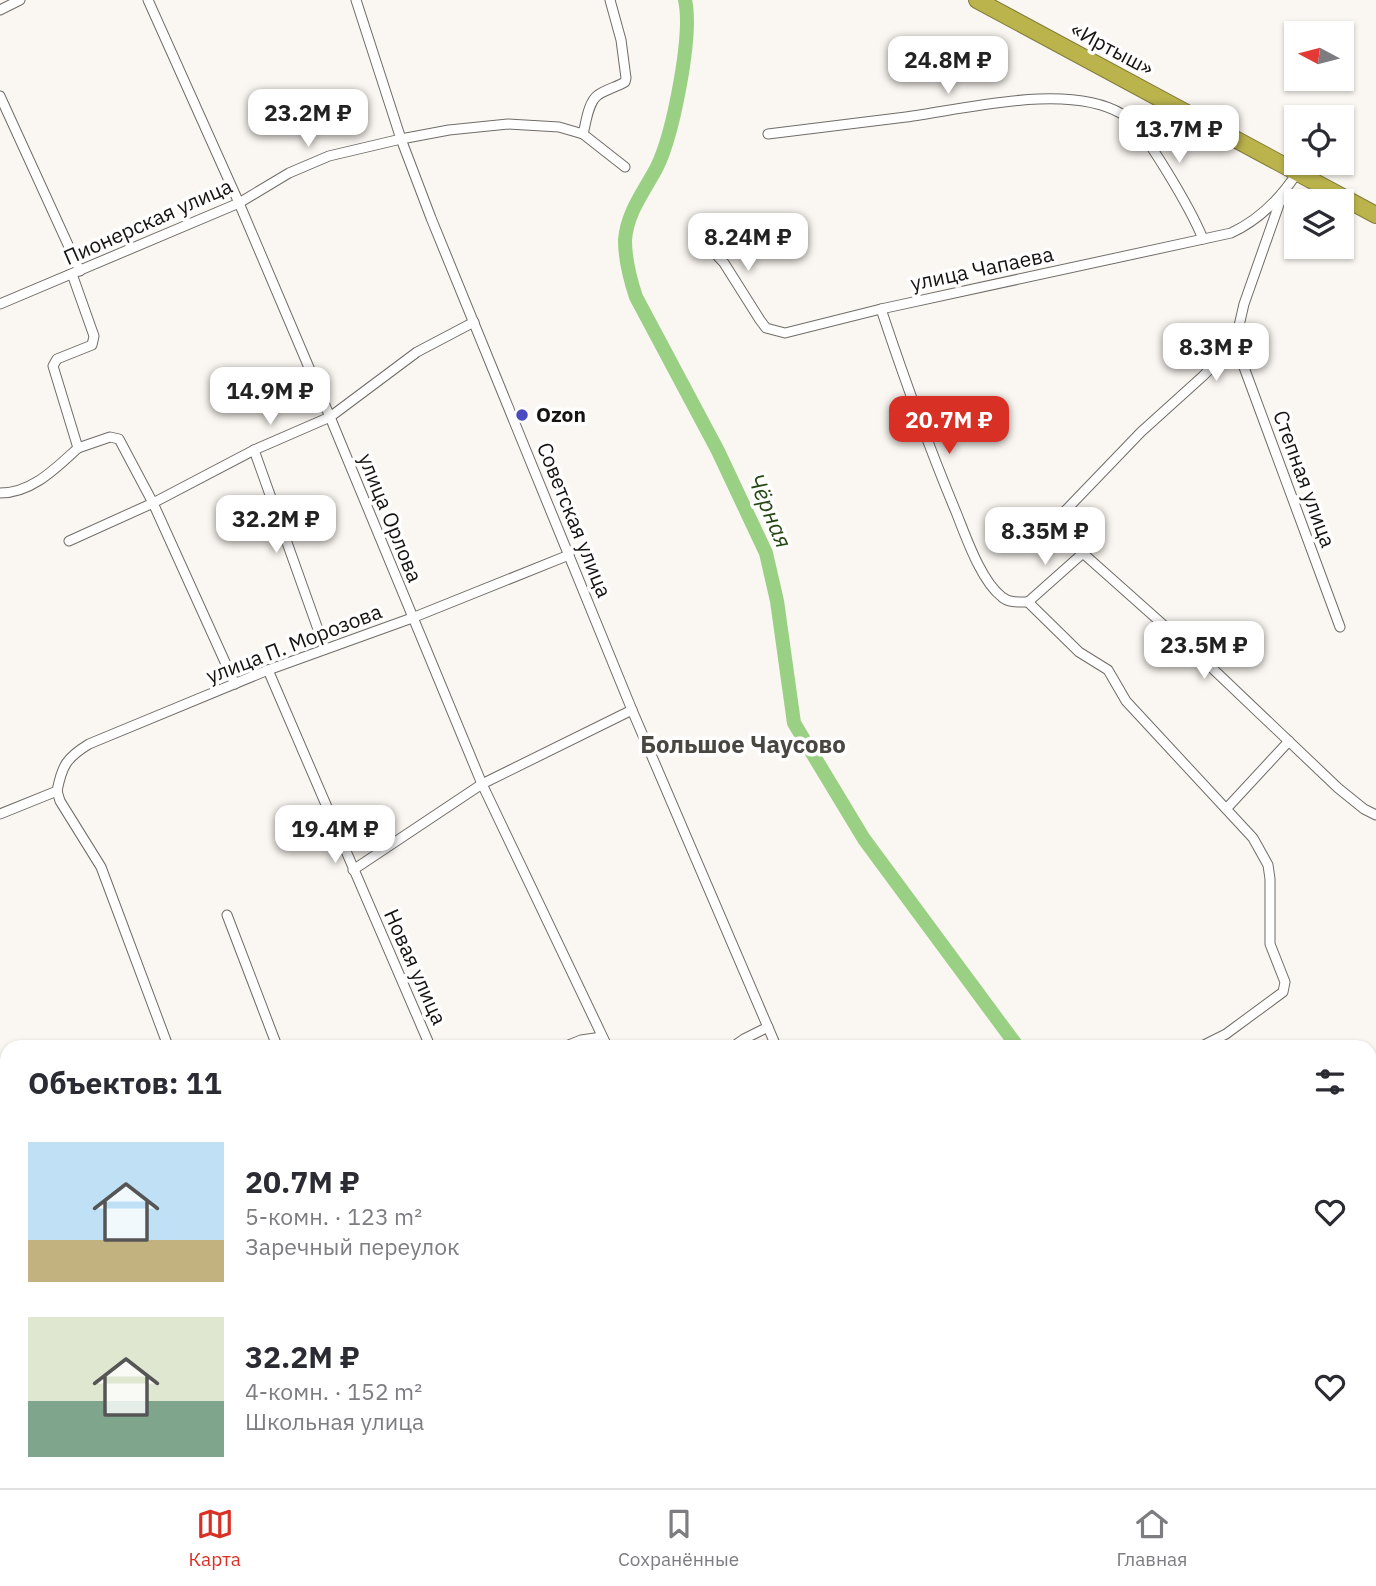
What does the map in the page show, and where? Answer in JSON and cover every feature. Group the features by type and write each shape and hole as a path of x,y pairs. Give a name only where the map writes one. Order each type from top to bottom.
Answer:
{"highway":[{"name":"«Иртыш»","path":"976,0 1284,166"},
{"name":"«Иртыш»","path":"1301,175 1376,215"}],"street":[{"path":"0,9 20,0"},
{"name":"улица Орлова","path":"148,0 239,203 482,784 604,1040"},
{"name":"Советская улица","path":"356,0 401,139 431,218 632,710 773,1040"},
{"path":"583,134 597,95 615,88 625,82 626,78 621,40 610,0"},
{"path":"0,96 4,117 76,272 94,336 92,345 57,359 53,366 78,448"},
{"path":"768,134 1037,99 1085,101 1123,114 1145,138 1196,222 1203,239"},
{"name":"Пионерская улица","path":"0,304 239,203 289,173 329,156 401,139 449,130 508,124 559,127 583,134 625,167"},
{"name":"улица Чапаева","path":"697,234 724,263 766,328 785,333 881,309 1231,233 1244,227 1282,196 1296,175"},
{"path":"1282,196 1244,304 1235,343 1141,432 1065,512 1060,519 1060,525 1067,540 1082,554 1213,669 1352,800 1376,815"},
{"path":"881,309 920,425 967,538 982,570 1004,599 1028,602 1082,554"},
{"path":"69,541 153,503 254,450 330,418 417,352 474,322"},
{"name":"Степная улица","path":"1235,343 1340,627"},
{"path":"0,493 11,493 48,475 78,448 110,437 119,439 153,503 236,684"},
{"path":"254,450 325,649"},
{"name":"улица П. Морозова","path":"57,791 62,768 74,754 89,744 268,670 411,618 569,555"},
{"path":"1028,602 1079,652 1108,670 1126,701 1253,838 1268,866 1270,944 1285,982 1283,992 1214,1040"},
{"name":"Новая улица","path":"268,670 427,1040"},
{"path":"353,870 482,784 632,710"},
{"path":"1227,808 1289,741"},
{"path":"0,814 57,791 60,801 101,867 166,1040"},
{"path":"228,915 275,1040"},
{"path":"743,1040 768,1027"},
{"path":"581,1040 603,1037"}],"waterway":[{"name":"Чёрная","path":"685,0 687,16 684,60 675,109 657,167 633,211 626,230 628,269 636,297 718,451 766,553 777,601 794,723 864,839 1013,1040"}],"place":[{"name":"Ozon","path":"522,415"}],"district":[{"name":"Большое Чаусово","path":"743,745"}]}
